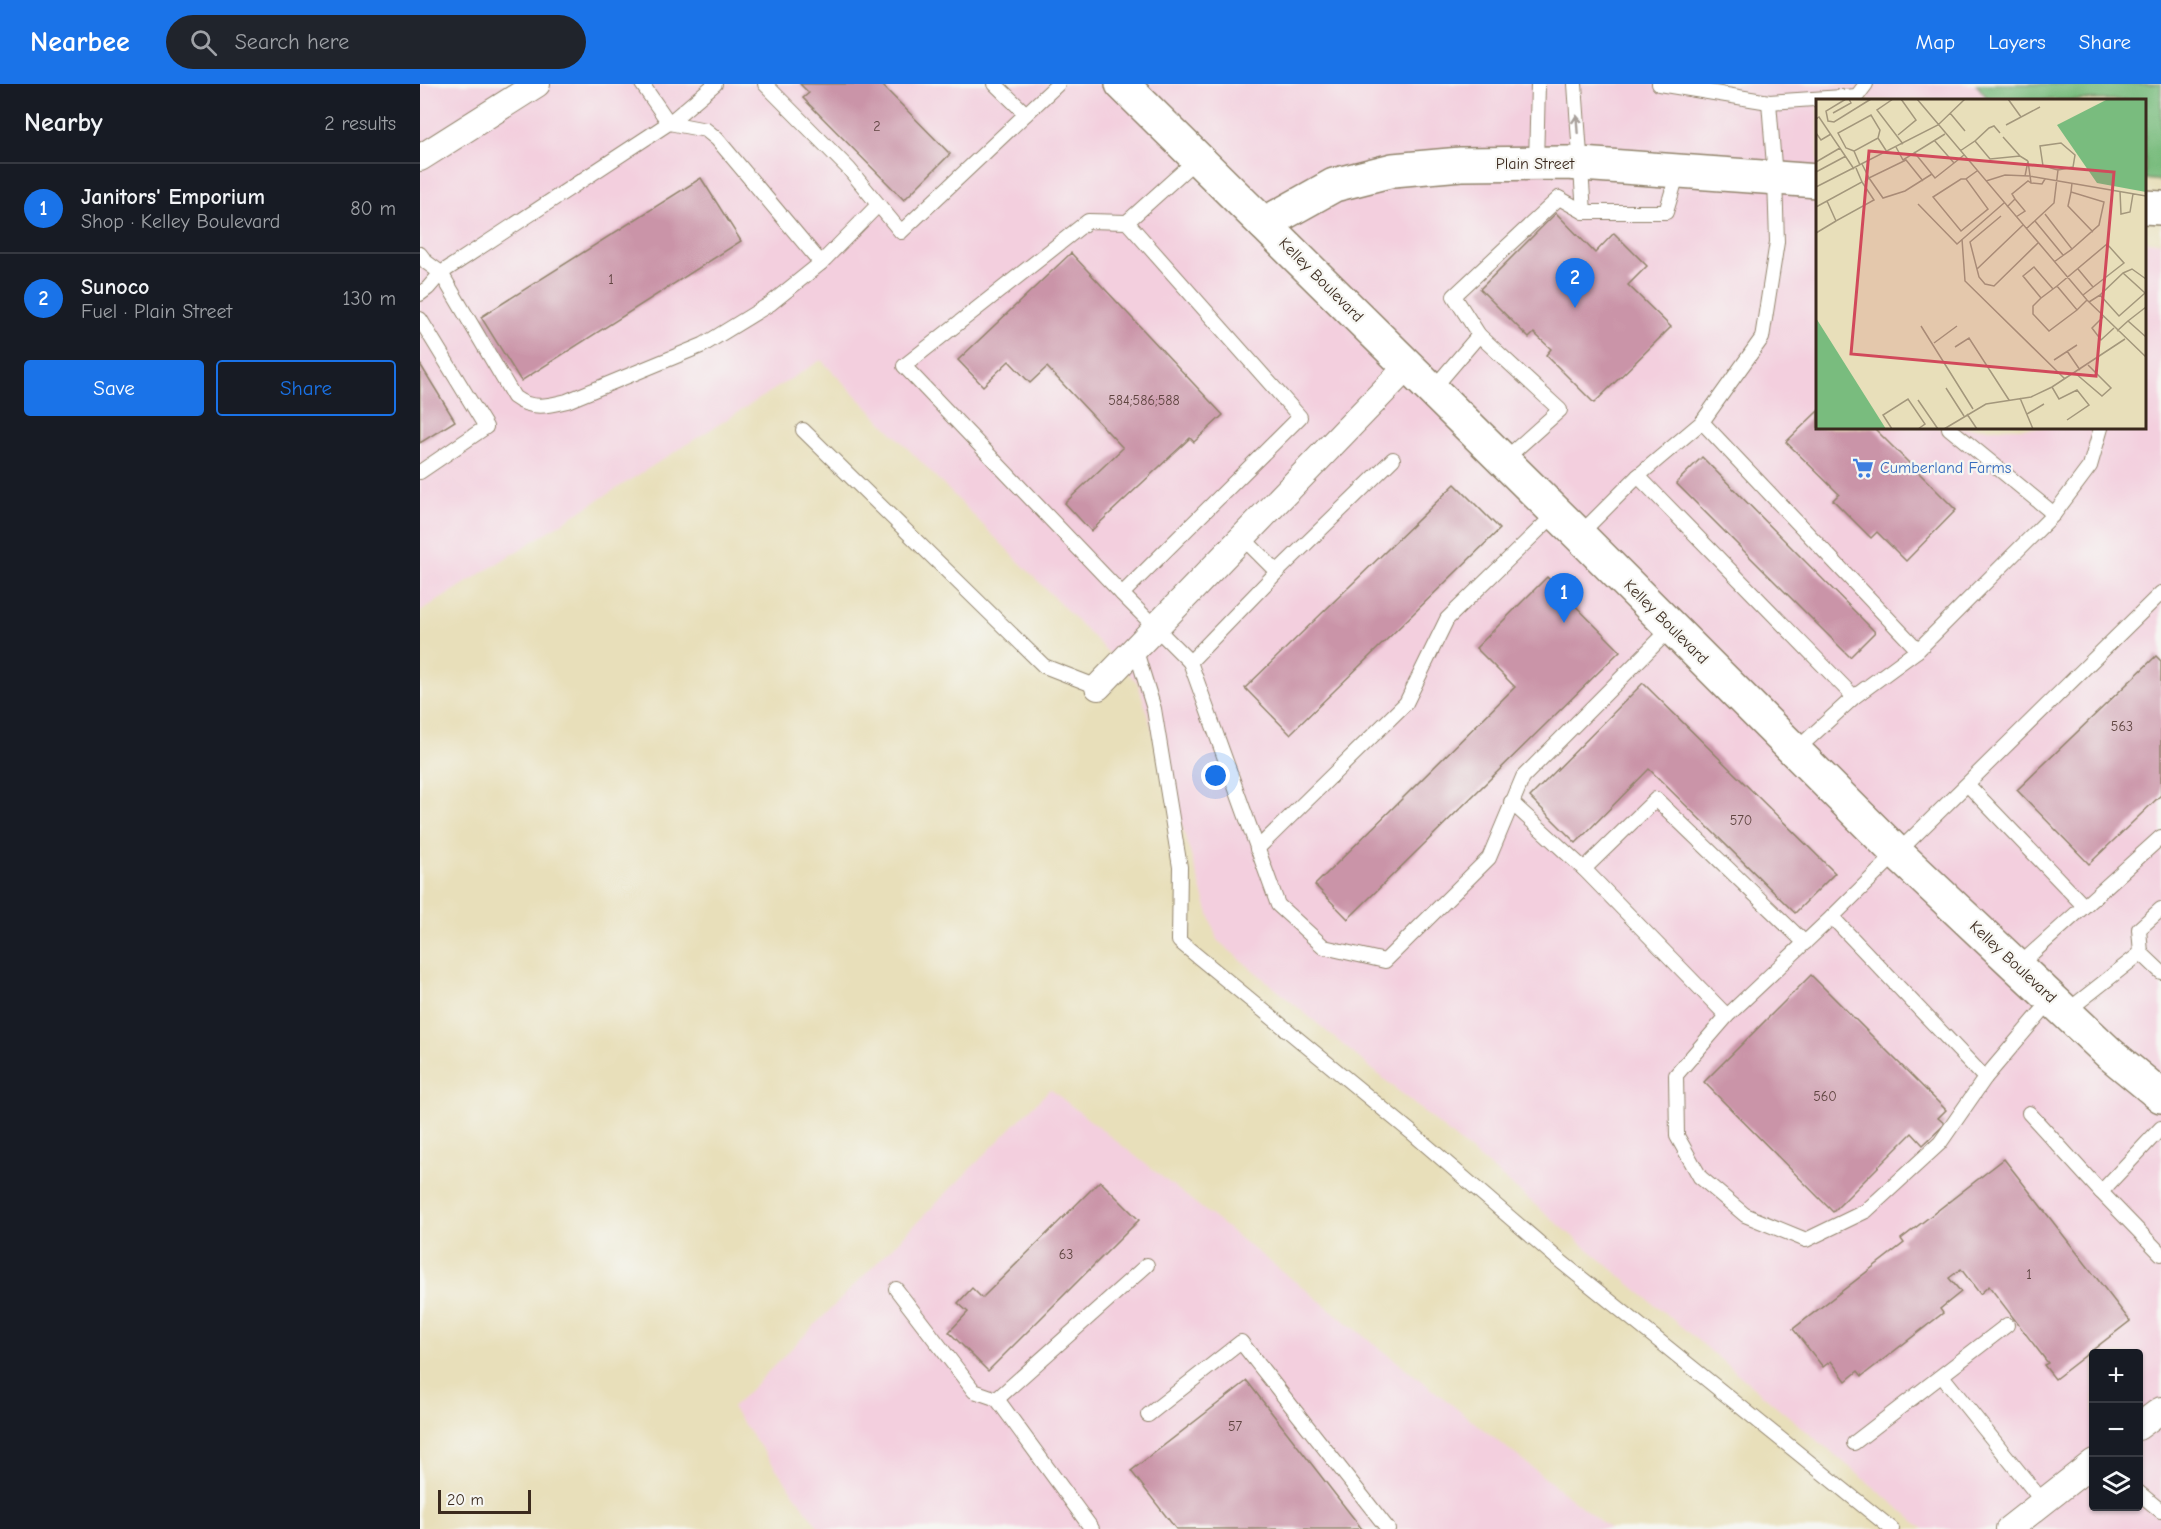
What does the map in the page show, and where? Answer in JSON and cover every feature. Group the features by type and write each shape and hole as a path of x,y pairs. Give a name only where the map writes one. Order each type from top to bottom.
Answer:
{"main road":[{"name":"Kelley Boulevard","path":"1122,84 1899,854 2109,1053 2161,1096"},
{"name":"Plain Street","path":"1264,224 1334,185 1393,170 1461,164 1580,164 1816,181"},
{"path":"2146,207 2161,208"}],"street":[{"path":"420,158 537,84"},
{"path":"1098,687 1407,367"},
{"path":"2143,1424 2161,1410"},
{"path":"2016,1527 2043,1502 2089,1466"}],"lane":[{"path":"642,84 669,123 706,130 717,139 821,263"},
{"path":"420,294 441,273 669,123 715,84"},
{"path":"765,84 849,169 901,232 1058,84"},
{"path":"995,84 1026,114"},
{"path":"1536,163 1538,84"},
{"path":"1575,84 1584,212"},
{"path":"1659,84 1769,102 1857,96 1866,84"},
{"path":"1579,535 1638,476 1702,422 1762,338 1777,242 1769,102"},
{"path":"1127,222 1189,149"},
{"path":"1503,461 1560,410 1479,335 1454,296 1559,198 1584,212 1666,212 1678,172"},
{"path":"420,254 426,262 441,273 514,397 529,406 548,406 567,401 703,345 770,304 821,263 878,205"},
{"path":"1122,594 1300,417 1127,222 1088,221 904,366 1154,628 1190,662 1278,905 1324,947 1385,961 1489,858 1523,777 1671,628"},
{"path":"420,319 486,428 420,472"},
{"path":"1432,391 1479,335"},
{"path":"1702,422 1918,650"},
{"path":"1950,429 2054,514"},
{"path":"1795,751 1854,697 1918,650 2054,514 2090,466 2102,429"},
{"path":"803,430 1044,666 1098,687"},
{"path":"1190,662 1393,459"},
{"path":"1638,476 1854,697"},
{"path":"1257,849 1406,703 1447,619 1556,512"},
{"path":"1242,537 1277,573"},
{"path":"2141,953 2059,1006 1985,1078 1940,1143 1866,1211 1806,1240 1745,1215 1700,1177 1677,1136 1676,1076 1727,1016 1899,854 2161,593"},
{"path":"1135,648 1154,709 1180,867 1179,941 1411,1132 1559,1260 1892,1529"},
{"path":"1968,785 2084,906"},
{"path":"1584,869 1656,799 1805,943"},
{"path":"1511,802 1584,869 1727,1016"},
{"path":"2018,966 2161,837"},
{"path":"2161,909 2139,929 2141,953 2161,972"},
{"path":"1832,917 1985,1078"},
{"path":"2029,1113 2161,1254"},
{"path":"2101,1192 2161,1128"},
{"path":"997,1399 1148,1265"},
{"path":"896,1289 974,1391 997,1399 1092,1529"},
{"path":"1854,1443 2007,1325"},
{"path":"1148,1415 1241,1342 1388,1529"},
{"path":"1942,1376 2043,1502"},
{"path":"2143,1495 2161,1511"}],"shaded area":[{"path":"420,84 1976,84 1988,99 1816,99 1816,429 2146,429 2146,241 2161,242 2161,1529 1924,1529 1217,940 1138,683 821,360 420,612"},
{"path":"1050,1089 1610,1529 820,1529 732,1408"}],"green space":[{"path":"1976,84 2161,84 2161,181 2146,179 2146,99 1988,99"}],"building":[{"path":"800,84 881,84 950,154 904,200 803,98 809,93"},
{"path":"701,178 741,241 521,381 481,317"},
{"path":"1556,213 1595,253 1614,233 1647,266 1628,285 1671,327 1594,403 1546,355 1551,349 1534,333 1529,338 1480,289"},
{"path":"1071,253 1223,415 1194,442 1190,438 1091,531 1065,503 1123,448 1047,367 1030,383 1009,361 983,386 958,360"},
{"path":"420,364 455,421 420,443"},
{"name":"Cumberland Farms","path":"1816,413 1816,429 1875,429 1956,510 1906,561 1877,532 1871,538 1833,500 1839,494 1786,442"},
{"path":"1702,457 1875,632 1850,657 1676,483"},
{"path":"1455,484 1500,529 1290,734 1245,688"},
{"path":"1547,577 1620,651 1348,919 1315,885 1515,687 1476,648"},
{"path":"2156,656 2161,661 2161,795 2089,864 2017,790"},
{"path":"1643,683 1835,873 1795,913 1649,769 1576,843 1530,797"},
{"path":"1811,975 1946,1110 1938,1118 1945,1124 1923,1145 1912,1133 1833,1212 1704,1082"},
{"path":"2004,1159 2130,1321 2094,1349 2089,1349 2089,1353 2055,1379 2044,1365 2048,1363 1989,1286 1980,1294 1961,1269 1949,1278 1961,1292 1940,1309 1943,1313 1862,1376 1858,1371 1846,1381 1831,1361 1823,1367 1793,1329 1904,1243 1901,1239"},
{"path":"1100,1181 1139,1220 988,1371 949,1332 968,1312 958,1303 972,1288 982,1298"},
{"path":"1247,1381 1362,1529 1176,1529 1131,1471"}],"place":[{"name":"Sunoco","path":"1575,308"},
{"name":"Cumberland Farms","path":"1863,468"},
{"name":"Janitors' Emporium","path":"1564,623"}]}
